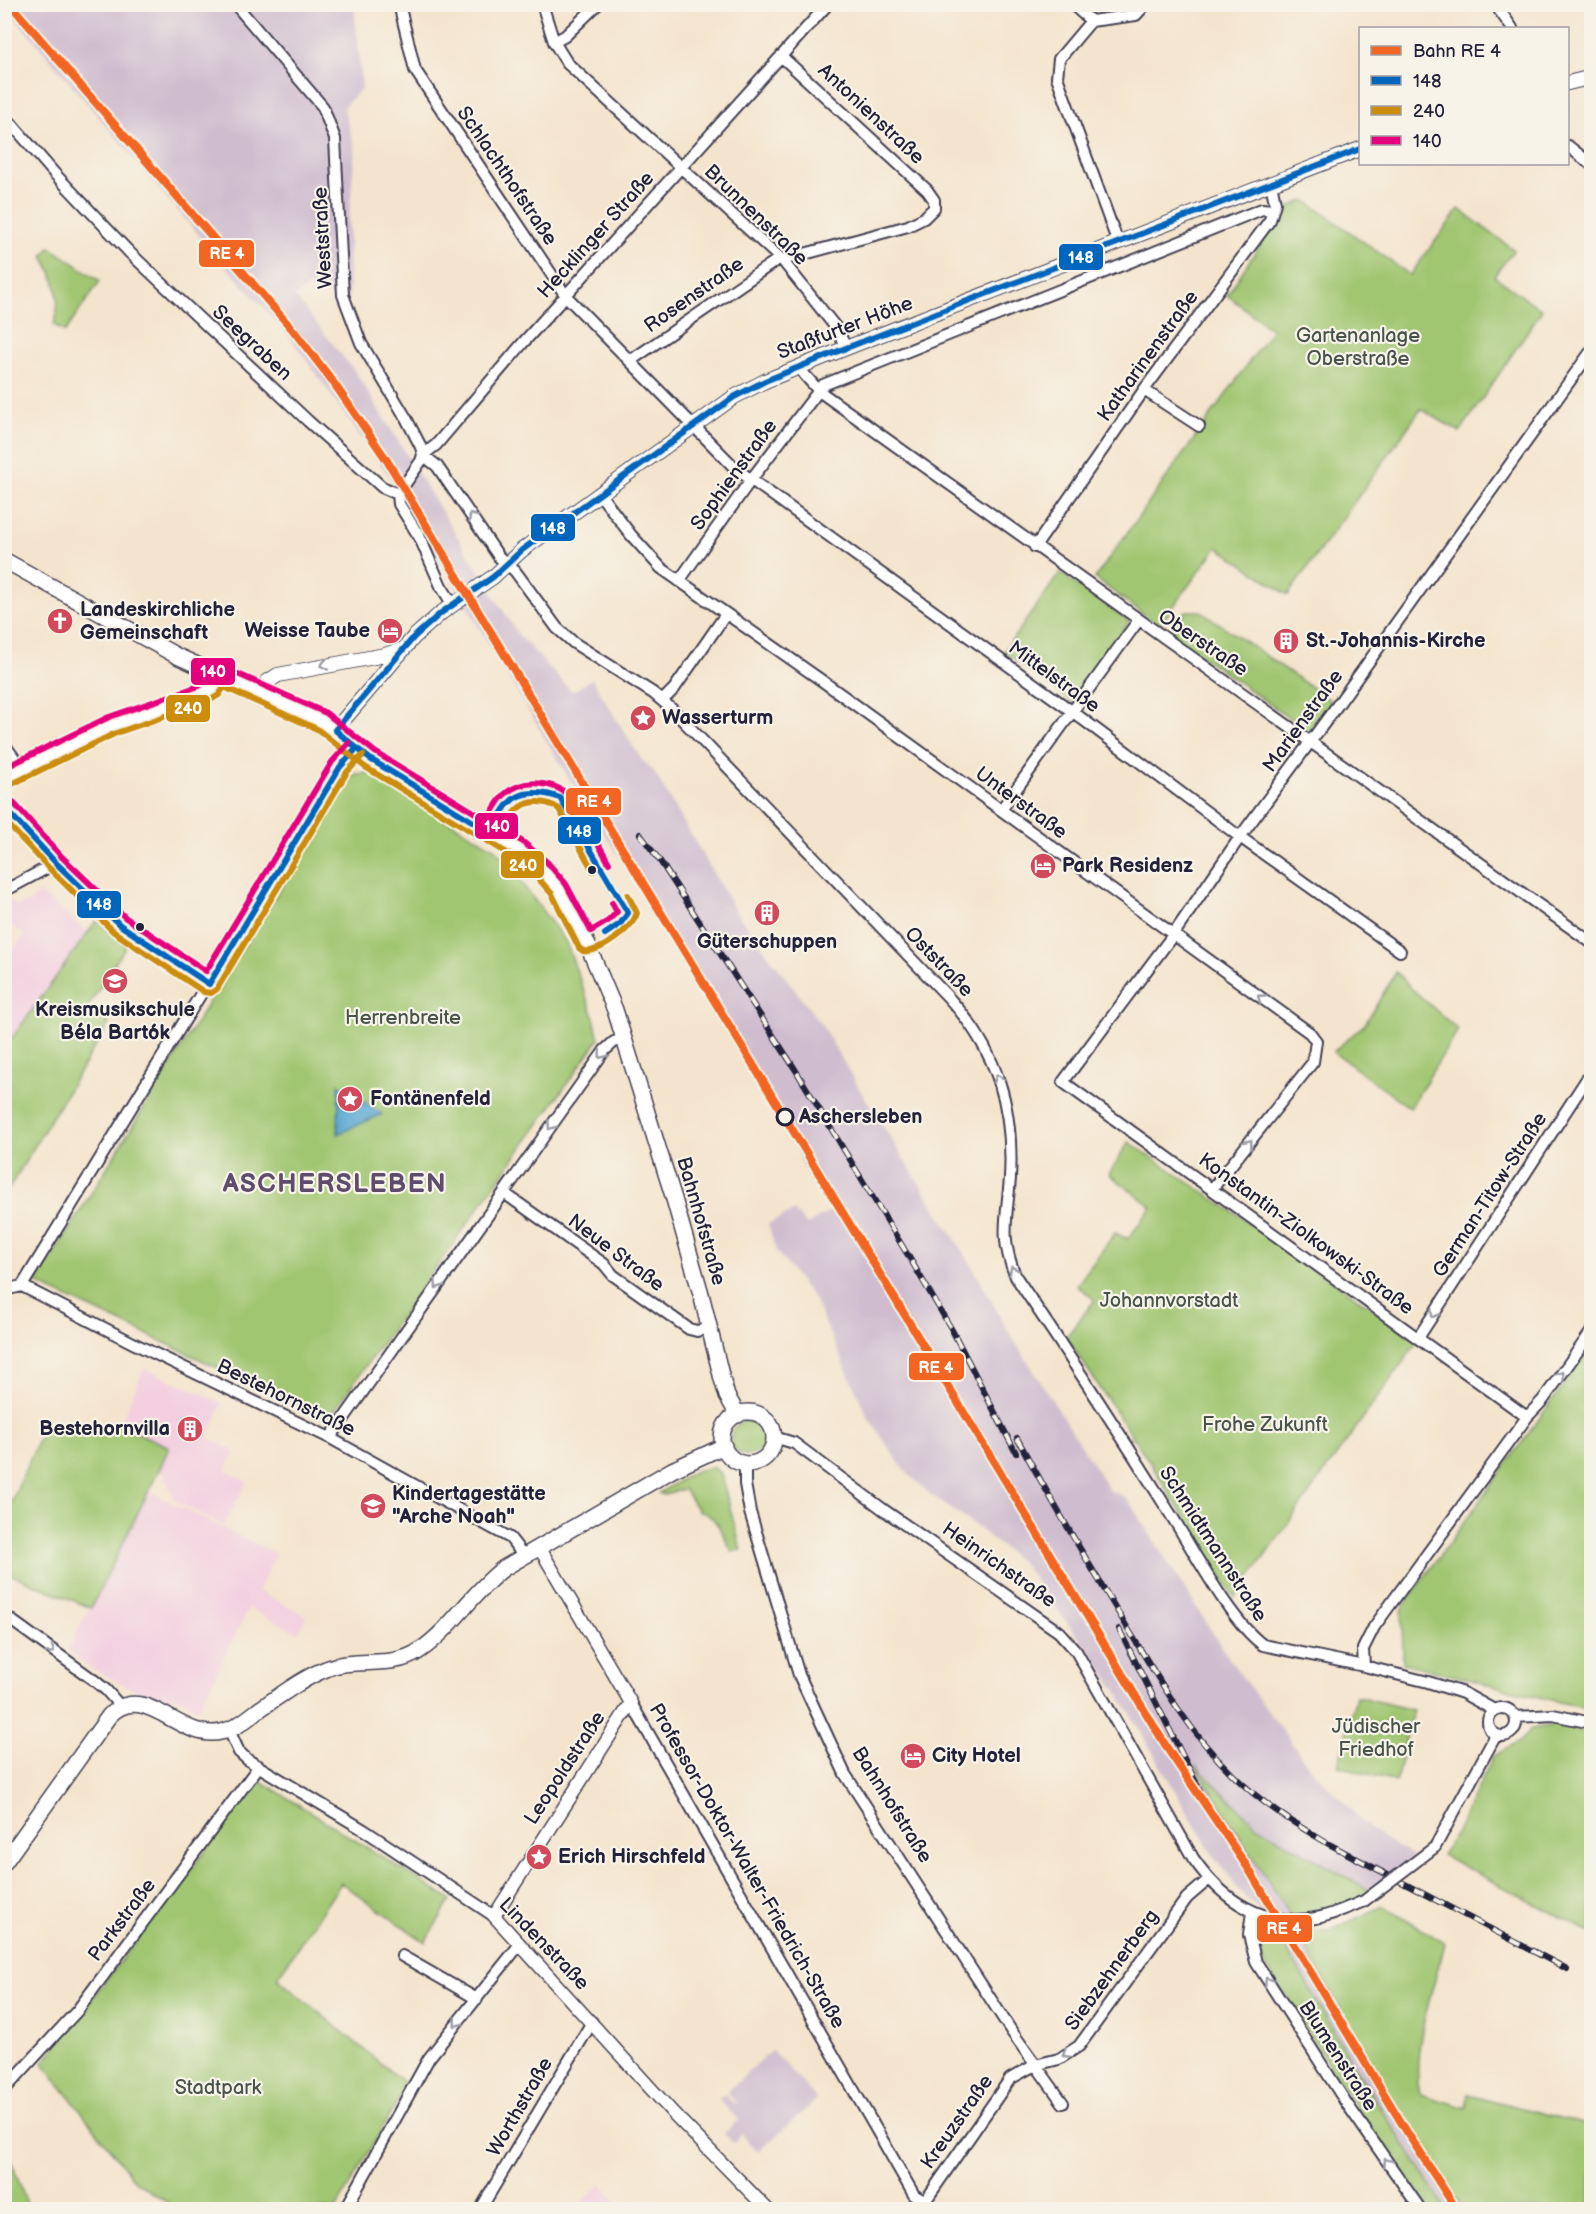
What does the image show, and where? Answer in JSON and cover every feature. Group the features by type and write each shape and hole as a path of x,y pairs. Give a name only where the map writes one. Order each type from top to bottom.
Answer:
{"main road":[{"path":"1569,83 1592,77"},
{"name":"Staßfurter Höhe","path":"335,730 402,649 428,624 493,577 522,549 734,397 800,366 1359,148"},
{"path":"4,560 170,652 322,721 356,749 531,860 551,879 578,922 625,1038"},
{"path":"261,694 267,682 278,675 385,655 402,649"},
{"path":"357,660 365,663 372,671 372,685"},
{"name":"Bahnhofstraße","path":"625,1038 674,1199 725,1388 738,1415"},
{"path":"747,1413 760,1416 770,1425 774,1437 772,1448 766,1457 757,1463 745,1464 733,1459 724,1446 723,1437 730,1420 747,1413"},
{"path":"4,1863 109,1716 120,1706 126,1703 139,1704 205,1733 214,1734 229,1730 326,1669 344,1663 392,1661 412,1655 436,1638 491,1578 539,1547 672,1470 724,1446"}],"street":[{"name":"Weststraße","path":"235,4 323,107 335,139 342,295 361,343 406,418 423,455 437,466 499,557 507,564"},
{"name":"Schlachthofstraße","path":"399,4 415,70 566,296 694,426"},
{"name":"Brunnenstraße","path":"542,4 554,42 562,57 781,259 837,329 846,348"},
{"path":"554,42 565,36 598,4"},
{"name":"Hecklinger Straße","path":"398,494 423,455 436,445 566,296 828,4"},
{"path":"1072,4 1091,21"},
{"path":"1118,243 1057,77 1059,59 1091,21 1136,15 1146,4"},
{"path":"1495,4 1511,27"},
{"name":"Antonienstraße","path":"781,56 927,190 934,200"},
{"name":"Seegraben","path":"4,115 130,254 308,421 382,487 398,494"},
{"path":"1569,147 1592,165"},
{"path":"819,391 830,381 1262,209 1274,210 1275,196 1272,183"},
{"name":"Rosenstraße","path":"630,361 781,259 908,226 924,218 934,208 934,200"},
{"name":"Katharinenstraße","path":"1035,547 1144,390 1270,220 1274,210"},
{"name":"Marienstraße","path":"1063,1082 1173,935 1240,837 1592,350"},
{"name":"Oberstraße","path":"800,366 819,391 1211,673 1236,688 1254,704 1592,943"},
{"path":"1144,390 1198,426"},
{"name":"Sophienstraße","path":"679,581 750,481 819,391"},
{"name":"Mittelstraße","path":"694,426 750,481 1073,712 1240,837 1400,951"},
{"name":"Unterstraße","path":"599,493 631,535 661,568 1310,1034 1316,1041 1313,1062 1212,1189"},
{"path":"398,494 399,504 420,538 441,586 453,605"},
{"name":"Oststraße","path":"507,564 565,636 663,700 967,1018 982,1040 996,1070 1006,1106 1011,1144 1004,1229 1008,1259 1016,1277 1044,1319"},
{"path":"663,700 674,689 726,614"},
{"path":"1001,810 1138,621"},
{"path":"4,778 113,725 203,694 213,688 220,676"},
{"path":"4,744 22,769"},
{"path":"4,1290 22,1286 340,767 356,749"},
{"path":"4,806 56,863 120,925 209,984"},
{"path":"6,890 56,863"},
{"path":"330,1438 605,1050 614,1042 625,1038"},
{"name":"German-Titow-Straße","path":"1418,1338 1592,1071"},
{"name":"Konstantin-Ziolkowski-Straße","path":"1063,1082 1527,1417"},
{"name":"Neue Straße","path":"504,1193 689,1329 697,1331 710,1329"},
{"name":"Bestehornstraße","path":"22,1286 135,1344 330,1438 510,1538 524,1556"},
{"name":"Schmidtmannstraße","path":"1044,1319 1225,1601 1250,1636 1263,1645 1364,1666 1463,1693 1494,1710"},
{"path":"1364,1666 1363,1649 1374,1627 1592,1331"},
{"name":"Heinrichstraße","path":"774,1437 794,1443 884,1510 1059,1632 1076,1651 1193,1858 1208,1880 1228,1897 1257,1914 1293,1920 1316,1918 1364,1901 1435,1847 1496,1735"},
{"name":"Bahnhofstraße","path":"745,1464 745,1484 750,1512 799,1675 845,1774 1035,2065 1063,2103"},
{"name":"Professor-Doktor-Walter-Friedrich-Straße","path":"539,1547 914,2195 922,2205"},
{"path":"4,1615 95,1681 120,1706"},
{"name":"Leopoldstraße","path":"494,1916 631,1703"},
{"path":"1498,1708 1507,1709 1515,1717 1515,1728 1510,1734 1501,1737 1496,1735 1487,1720 1498,1708"},
{"path":"1515,1717 1552,1714 1592,1724"},
{"name":"Lindenstraße","path":"229,1730 239,1752 364,1830 494,1916 695,2137 768,2210"},
{"name":"Parkstraße","path":"5,2089 77,2011 260,1766"},
{"name":"Siebzehnerberg","path":"1035,2065 1059,2059 1079,2046 1187,1898 1208,1880"},
{"name":"Blumenstraße","path":"1257,1914 1249,1935 1256,1962 1345,2101 1421,2210"},
{"path":"345,2210 429,2058 520,1944"},
{"path":"402,1956 477,1998"},
{"name":"Worthstraße","path":"480,2210 592,2022"},
{"name":"Kreuzstraße","path":"922,2205 1010,2079 1035,2065"}],"shaded area":[{"path":"4,5 354,5 362,88 343,107 355,148 349,219 349,300 307,287 295,297 356,373 517,633 572,692 592,679 641,759 653,770 738,915 821,1024 969,1261 1007,1329 1110,1491 1126,1497 1232,1663 1311,1769 1369,1828 1419,1861 1375,1893 1256,1825 1197,1767 1293,1920 1300,1938 1398,2112 1463,2209 1446,2209 1439,2200 1363,2081 1267,1916 1244,1897 1212,1854 1114,1686 1073,1630 1022,1563 973,1524 931,1495 904,1470 868,1417 814,1299 776,1251 768,1224 794,1211 807,1225 830,1211 801,1162 795,1139 673,936 584,804 390,477 286,332 220,260"},
{"path":"39,892 88,932 5,1048 5,961 24,935 5,921 5,905 8,900 16,905 30,903"},
{"path":"144,1368 222,1403 208,1438 235,1451 226,1471 247,1482 224,1526 176,1501 160,1468 168,1447 120,1425"},
{"path":"148,1491 276,1554 258,1591 307,1616 298,1633 249,1608 198,1709 174,1696 167,1707 87,1666 68,1650"},
{"path":"772,2050 817,2099 758,2152 742,2134 733,2143 724,2133 738,2120 719,2099 725,2094 734,2104 736,2102 727,2092"},
{"path":"602,2184 623,2209 573,2209"}],"green space":[{"name":"Gartenanlage Oberstraße","path":"1305,200 1410,275 1459,209 1514,250 1494,276 1542,310 1460,432 1421,409 1288,595 1217,547 1159,626 1095,578 1272,330 1227,295 1283,210"},
{"path":"50,247 100,281 65,332 54,325 57,307 56,289 43,256"},
{"path":"1060,573 1129,621 1075,705 1004,651"},
{"path":"1186,611 1201,611 1334,703 1312,734 1169,633"},
{"name":"Herrenbreite","path":"368,772 497,850 566,942 594,1018 599,1039 328,1419 36,1283 352,775"},
{"path":"96,921 127,944 86,1010 109,1023 5,1195 5,1048"},
{"path":"1396,972 1458,1030 1410,1108 1333,1052 1365,1024"},
{"path":"1129,1142 1294,1253 1418,1341 1235,1598 1147,1458 1066,1337 1095,1300 1077,1285 1115,1233 1128,1239 1152,1207 1109,1174"},
{"path":"1591,1347 1591,1710 1403,1663 1402,1608"},
{"path":"748,1421 760,1426 765,1438 760,1450 748,1455 736,1450 731,1438 736,1426"},
{"path":"120,1425 169,1447 91,1608 5,1572 5,1517 42,1431"},
{"path":"713,1467 721,1474 741,1550 732,1552 715,1521 705,1513 699,1512 684,1489 664,1495 659,1493 695,1471"},
{"name":"Jüdischer Friedhof","path":"1356,1696 1413,1710 1396,1781 1338,1766"},
{"path":"1557,1725 1591,1733 1591,1933 1442,1855 1458,1830 1493,1756 1518,1743 1531,1729"},
{"path":"1195,1765 1256,1825 1375,1893 1364,1901 1293,1920"},
{"name":"Stadtpark","path":"259,1780 451,1900 425,1942 341,1883 277,1978 407,2085 336,2209 177,2209 136,2182 43,2063"},
{"path":"1383,1906 1445,1943 1421,2039 1418,2058 1420,2094 1466,2108 1468,2094 1591,2126 1591,2209 1463,2209 1398,2112 1297,1931 1329,1931"},
{"path":"1259,1925 1275,1929 1363,2081 1446,2209 1422,2209 1262,1960 1256,1929"},
{"path":"5,2144 29,2209 5,2209"}],"water":[{"name":"Fontänenfeld","path":"339,1084 382,1114 338,1134"}],"railway":[{"path":"640,834 660,861 795,1069 952,1330 1016,1453"},
{"path":"1017,1438 1160,1682 1186,1721 1232,1774 1277,1812 1327,1843 1567,1969"},
{"path":"1119,1629 1200,1790"}],"transit line":[{"path":"10,4 293,330 331,379 386,459 1169,1751 1248,1868 1410,2137 1457,2210"},
{"name":"148","path":"335,730 414,637 441,613 493,577 522,550 734,397 765,381 846,348 1359,149"},
{"name":"140","path":"4,768 109,717 199,686 215,669 222,667 326,713 375,752 523,842 547,862 566,884 591,931 608,921 617,912 612,903"},
{"name":"240","path":"8,786 116,733 207,702 219,695 224,687 317,729 365,767 512,856 535,875 552,894 579,948 583,951 606,945 629,926 637,913 628,895"},
{"name":"148","path":"335,730 370,759 490,832"},
{"name":"140","path":"11,800 62,857 126,918 206,971 332,762 349,743"},
{"name":"148","path":"209,984 340,767 356,749"},
{"name":"240","path":"4,820 114,932 204,992 211,993 217,989 347,772 363,755"},
{"name":"140","path":"483,826 504,795 512,789 530,784 549,785 558,788 573,799 609,863"},
{"name":"148","path":"490,832 506,806 520,795 540,793 560,798 628,913 620,924 605,934"},
{"name":"240","path":"497,838 513,814 523,805 537,802 554,806 559,809 593,871"},
{"name":"148","path":"4,807 56,863 120,925 209,984"}],"place":[{"name":"Landeskirchliche Gemeinschaft","path":"60,621"},
{"name":"Weisse Taube","path":"390,631"},
{"name":"St.-Johannis-Kirche","path":"1286,641"},
{"name":"Wasserturm","path":"643,718"},
{"name":"Park Residenz","path":"1043,866"},
{"name":"Güterschuppen","path":"767,913"},
{"name":"Kreismusikschule Béla Bartók","path":"115,981"},
{"name":"Fontänenfeld","path":"350,1099"},
{"name":"Aschersleben","path":"785,1117"},
{"name":"Bestehornvilla","path":"190,1429"},
{"name":"Kindertagestätte \"Arche Noah\"","path":"373,1506"},
{"name":"City Hotel","path":"913,1756"},
{"name":"Erich Hirschfeld","path":"539,1857"}],"district":[{"name":"ASCHERSLEBEN","path":"335,1184"}],"park label":[{"name":"Johannvorstadt","path":"1169,1301"},
{"name":"Frohe Zukunft","path":"1265,1425"}]}
